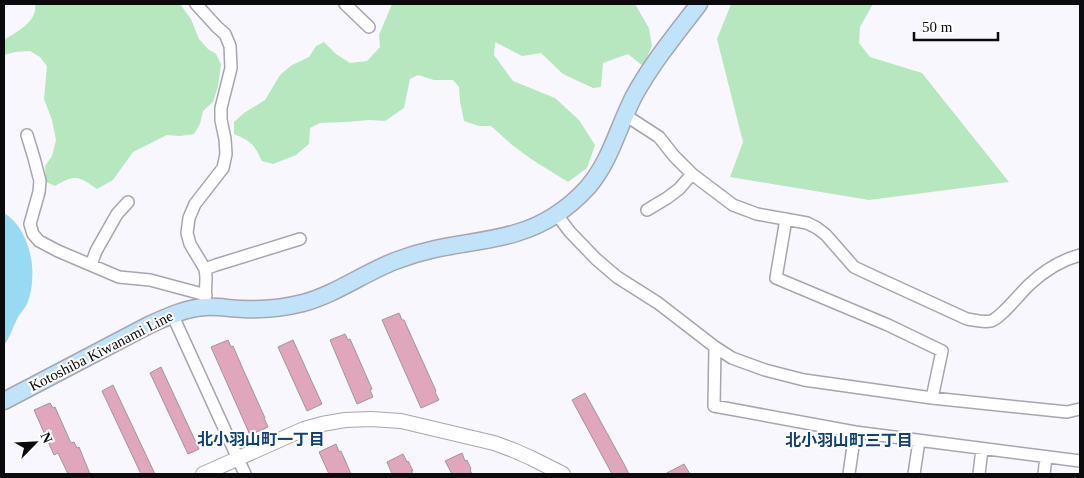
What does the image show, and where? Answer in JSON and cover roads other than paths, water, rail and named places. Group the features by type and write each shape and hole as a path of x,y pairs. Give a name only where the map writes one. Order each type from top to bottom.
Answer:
{"main road":[{"name":"Kotoshiba Kiwanami Line","path":"4,401 132,333 205,301 262,309 279,308 315,300 374,270 413,255 516,234 557,215 578,198 599,172 609,156 634,96 648,73 699,4"}],"street":[{"path":"27,135 40,181 39,192 30,224 33,234 39,241 119,277 150,280 205,301 205,269 190,244 187,233 189,218 195,204 223,168 226,154 221,108 231,68 230,46 225,34 196,4"},
{"path":"345,4 369,27"},
{"path":"625,115 659,137 692,174 733,205 757,214 807,223 818,228 854,267 968,319 991,321 998,317 1042,273 1080,255"},
{"path":"647,210 679,189 692,174"},
{"path":"91,265 96,251 117,214 128,202"},
{"path":"557,215 570,232 596,259 617,277 658,303 715,348 732,358 765,370 804,380 932,398 1067,412 1080,409"},
{"path":"786,219 776,278 888,325 942,351 932,398"},
{"path":"205,269 300,239"},
{"path":"172,314 245,474"},
{"path":"715,348 714,406 855,432 1080,461"},
{"path":"203,474 304,429 345,420 371,419 400,421 494,443 514,450 563,474"},
{"path":"849,474 855,432"},
{"path":"914,474 918,441"},
{"path":"979,474 982,449"},
{"path":"1044,474 1046,457"}],"water":[{"path":"4,213 21,230 26,241 32,267 32,280 27,304 4,345"}],"district":[{"name":"北小羽山町一丁目","path":"261,439"},
{"name":"北小羽山町三丁目","path":"849,440"}]}
